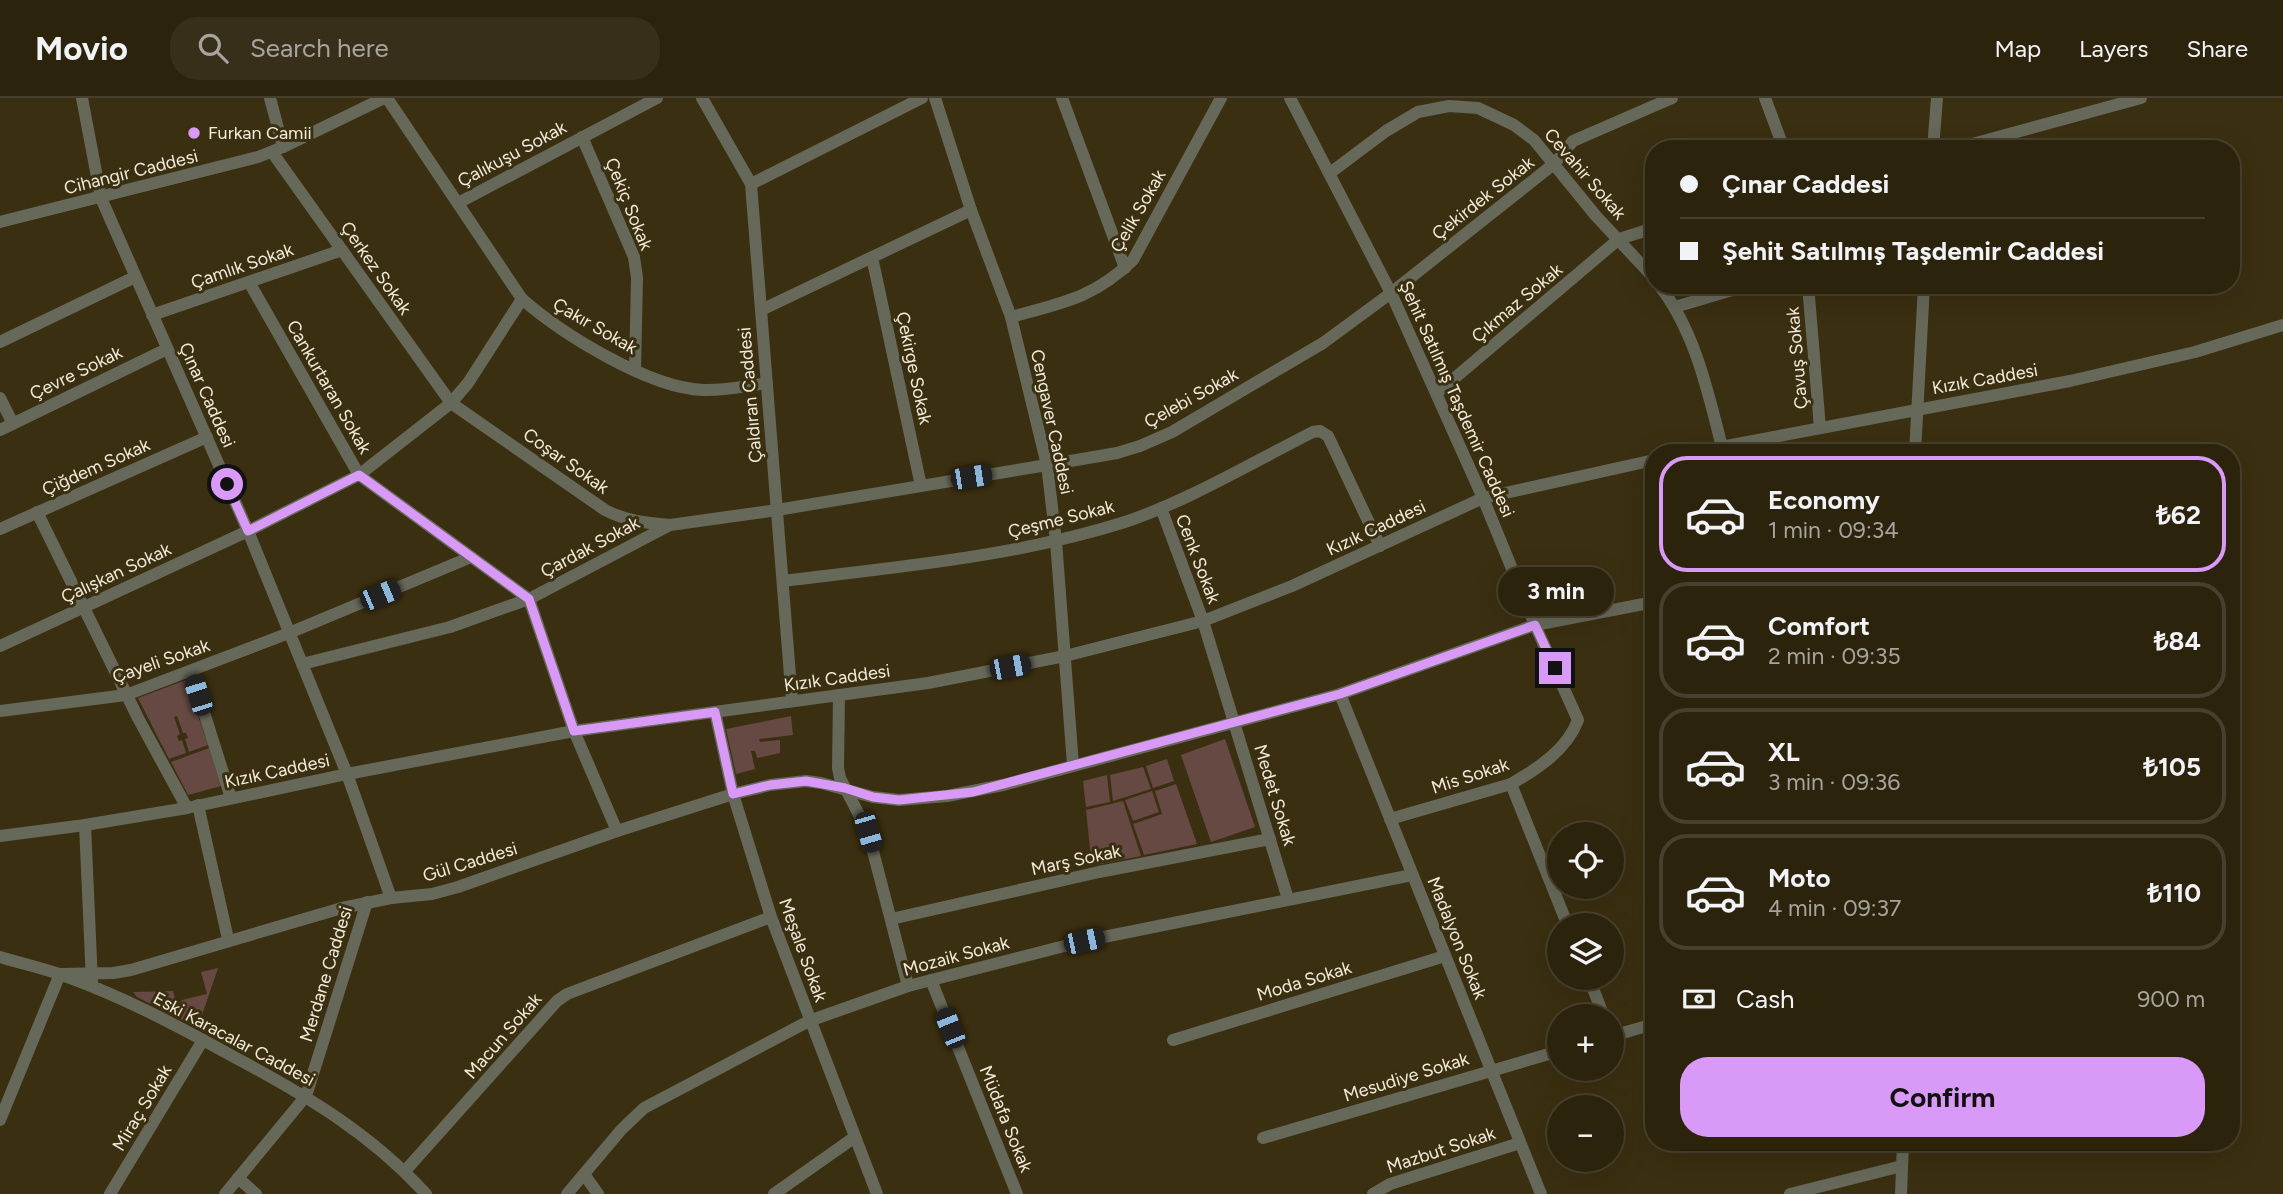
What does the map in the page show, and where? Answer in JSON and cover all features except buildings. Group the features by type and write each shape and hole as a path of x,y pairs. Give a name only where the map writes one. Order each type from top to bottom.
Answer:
{"street":[{"name":"Çınar Caddesi","path":"82,98 101,198 248,531 347,774 391,898"},
{"name":"Çerkez Sokak","path":"270,98 278,150 342,250 451,403"},
{"name":"Cihangir Caddesi","path":"0,222 278,150 385,98"},
{"name":"Çakır Sokak","path":"385,98 522,299 561,330 635,370 667,383 704,391 767,383"},
{"name":"Çalıkuşu Sokak","path":"458,203 657,98"},
{"name":"Çaldıran Caddesi","path":"702,98 751,184 792,701"},
{"name":"Cengaver Caddesi","path":"935,98 971,210 1011,317 1047,465 1056,541 1073,765"},
{"path":"1062,98 1125,268"},
{"name":"Çelik Sokak","path":"1011,317 1088,294 1109,281 1133,260 1221,98"},
{"name":"Şehit Satılmış Taşdemir Caddesi","path":"1290,98 1391,293 1578,720"},
{"name":"Çekirdek Sokak","path":"1391,293 1555,163 1573,141 1672,98"},
{"path":"1765,98 1781,140"},
{"path":"1934,140 1937,98"},
{"path":"1987,140 2141,98"},
{"path":"751,184 913,100"},
{"name":"Cevahir Sokak","path":"1330,173 1386,131 1418,112 1472,102 1478,108 1524,131 1555,163 1596,216 1645,268"},
{"name":"Çekiç Sokak","path":"582,137 634,257 637,278 635,370"},
{"path":"761,310 971,210"},
{"path":"1619,239 1645,231"},
{"name":"Çıkmaz Sokak","path":"1437,393 1619,239"},
{"name":"Çamlık Sokak","path":"152,315 342,250"},
{"name":"Çekirge Sokak","path":"872,257 921,486"},
{"path":"0,342 135,277"},
{"name":"Cankurtaran Sokak","path":"249,282 359,475 529,599"},
{"name":"Çelebi Sokak","path":"777,510 1117,453 1140,446 1172,432 1323,343 1391,293"},
{"path":"1666,294 1675,307 1703,376 1716,444"},
{"path":"1675,307 1719,294"},
{"name":"Çavuş Sokak","path":"1809,294 1820,428"},
{"path":"1916,444 1923,294"},
{"name":"Çalışkan Sokak","path":"0,646 248,531 359,475 451,403 468,383 522,299"},
{"name":"Kızık Caddesi","path":"1742,444 2070,382 2195,352 2283,325"},
{"name":"Çevre Sokak","path":"0,429 167,349"},
{"path":"0,398 13,424"},
{"name":"Coşar Sokak","path":"451,403 605,510 640,523 670,525"},
{"name":"Çeşme Sokak","path":"783,581 951,560 1056,541 1161,508 1313,432 1320,431 1328,436 1380,546"},
{"name":"Çiğdem Sokak","path":"0,529 207,437"},
{"name":"Kızık Caddesi","path":"0,836 85,825 192,806 574,731 928,683 1065,656 1203,621 1272,595 1483,498 1645,462"},
{"name":"Cenk Sokak","path":"1161,508 1203,621"},
{"name":"Çardak Sokak","path":"302,664 450,627 529,599 670,525 777,510"},
{"path":"37,513 127,695 192,806 228,939"},
{"name":"Çayeli Sokak","path":"0,711 127,695 289,633 471,557"},
{"path":"529,599 574,731 617,831"},
{"name":"Gül Caddesi","path":"92,980 228,939 367,902 432,894 458,887 617,831 770,785 806,781 845,788 873,797 913,800 973,792 1340,694 1535,625 1645,604"},
{"name":"Medet Sokak","path":"1203,621 1289,900"},
{"path":"191,671 231,798"},
{"name":"Madalyon Sokak","path":"1340,694 1541,1194"},
{"path":"839,695 838,768 845,788 868,832 908,986"},
{"name":"Meşale Sokak","path":"715,712 733,794 771,916 877,1194"},
{"name":"Mis Sokak","path":"1390,818 1511,784 1526,776 1562,747 1575,730 1578,720"},
{"path":"1511,784 1563,913"},
{"path":"85,825 92,980"},
{"name":"Marş Sokak","path":"891,919 1099,872 1270,839"},
{"name":"Mozaik Sokak","path":"567,1194 621,1130 644,1108 809,1021 908,986 1084,941 1412,874"},
{"name":"Merdane Caddesi","path":"225,1194 306,1096 367,902"},
{"name":"Macun Sokak","path":"405,1171 567,993 771,916"},
{"name":"Moda Sokak","path":"1173,1040 1445,956"},
{"name":"Eski Karacalar Caddesi","path":"0,957 92,980 306,1096 348,1124 405,1171 426,1194"},
{"path":"0,1120 6,1089 60,974"},
{"name":"Müdafa Sokak","path":"931,980 1017,1194"},
{"path":"1624,1033 1645,1027"},
{"name":"Miraç Sokak","path":"110,1194 203,1040"},
{"name":"Mesudiye Sokak","path":"1263,1138 1547,1054"},
{"path":"774,1194 855,1138"},
{"name":"Mazbut Sokak","path":"1373,1194 1390,1184 1520,1143"},
{"path":"1901,1194 1903,1151"},
{"path":"1790,1194 1902,1166"},
{"path":"584,1174 597,1194"},
{"path":"238,1178 256,1194"}],"shaded area":[{"path":"186,680 208,745 189,752 186,733 183,733 177,716 174,717 180,734 177,736 179,741 182,740 186,753 169,759 138,698"},
{"path":"791,716 793,735 759,739 760,742 780,740 780,753 757,758 755,751 751,751 755,769 736,774 726,729"},
{"path":"1225,739 1255,827 1211,842 1181,755"},
{"path":"209,748 221,786 188,795 171,762"},
{"path":"1167,759 1174,781 1153,788 1146,766"},
{"path":"1143,767 1151,789 1113,801 1110,775"},
{"path":"1107,775 1110,802 1086,807 1083,781"},
{"path":"1176,784 1197,844 1144,855 1133,824 1162,814 1155,791"},
{"path":"1152,791 1159,812 1133,821 1125,800"},
{"path":"1123,801 1141,856 1101,864 1091,858 1086,810"},
{"path":"218,968 198,1027 174,1016 182,1000 207,994 201,972"},
{"path":"173,991 176,1002 179,1001 172,1015 137,997 133,992"}],"place":[{"name":"Furkan Camii","path":"194,133"}],"route":[{"path":"227,484 248,531 359,475 529,599 574,731 715,712 733,794 770,785 806,781 845,788 873,797 899,800 973,792 1340,694 1535,625 1555,668"}]}
